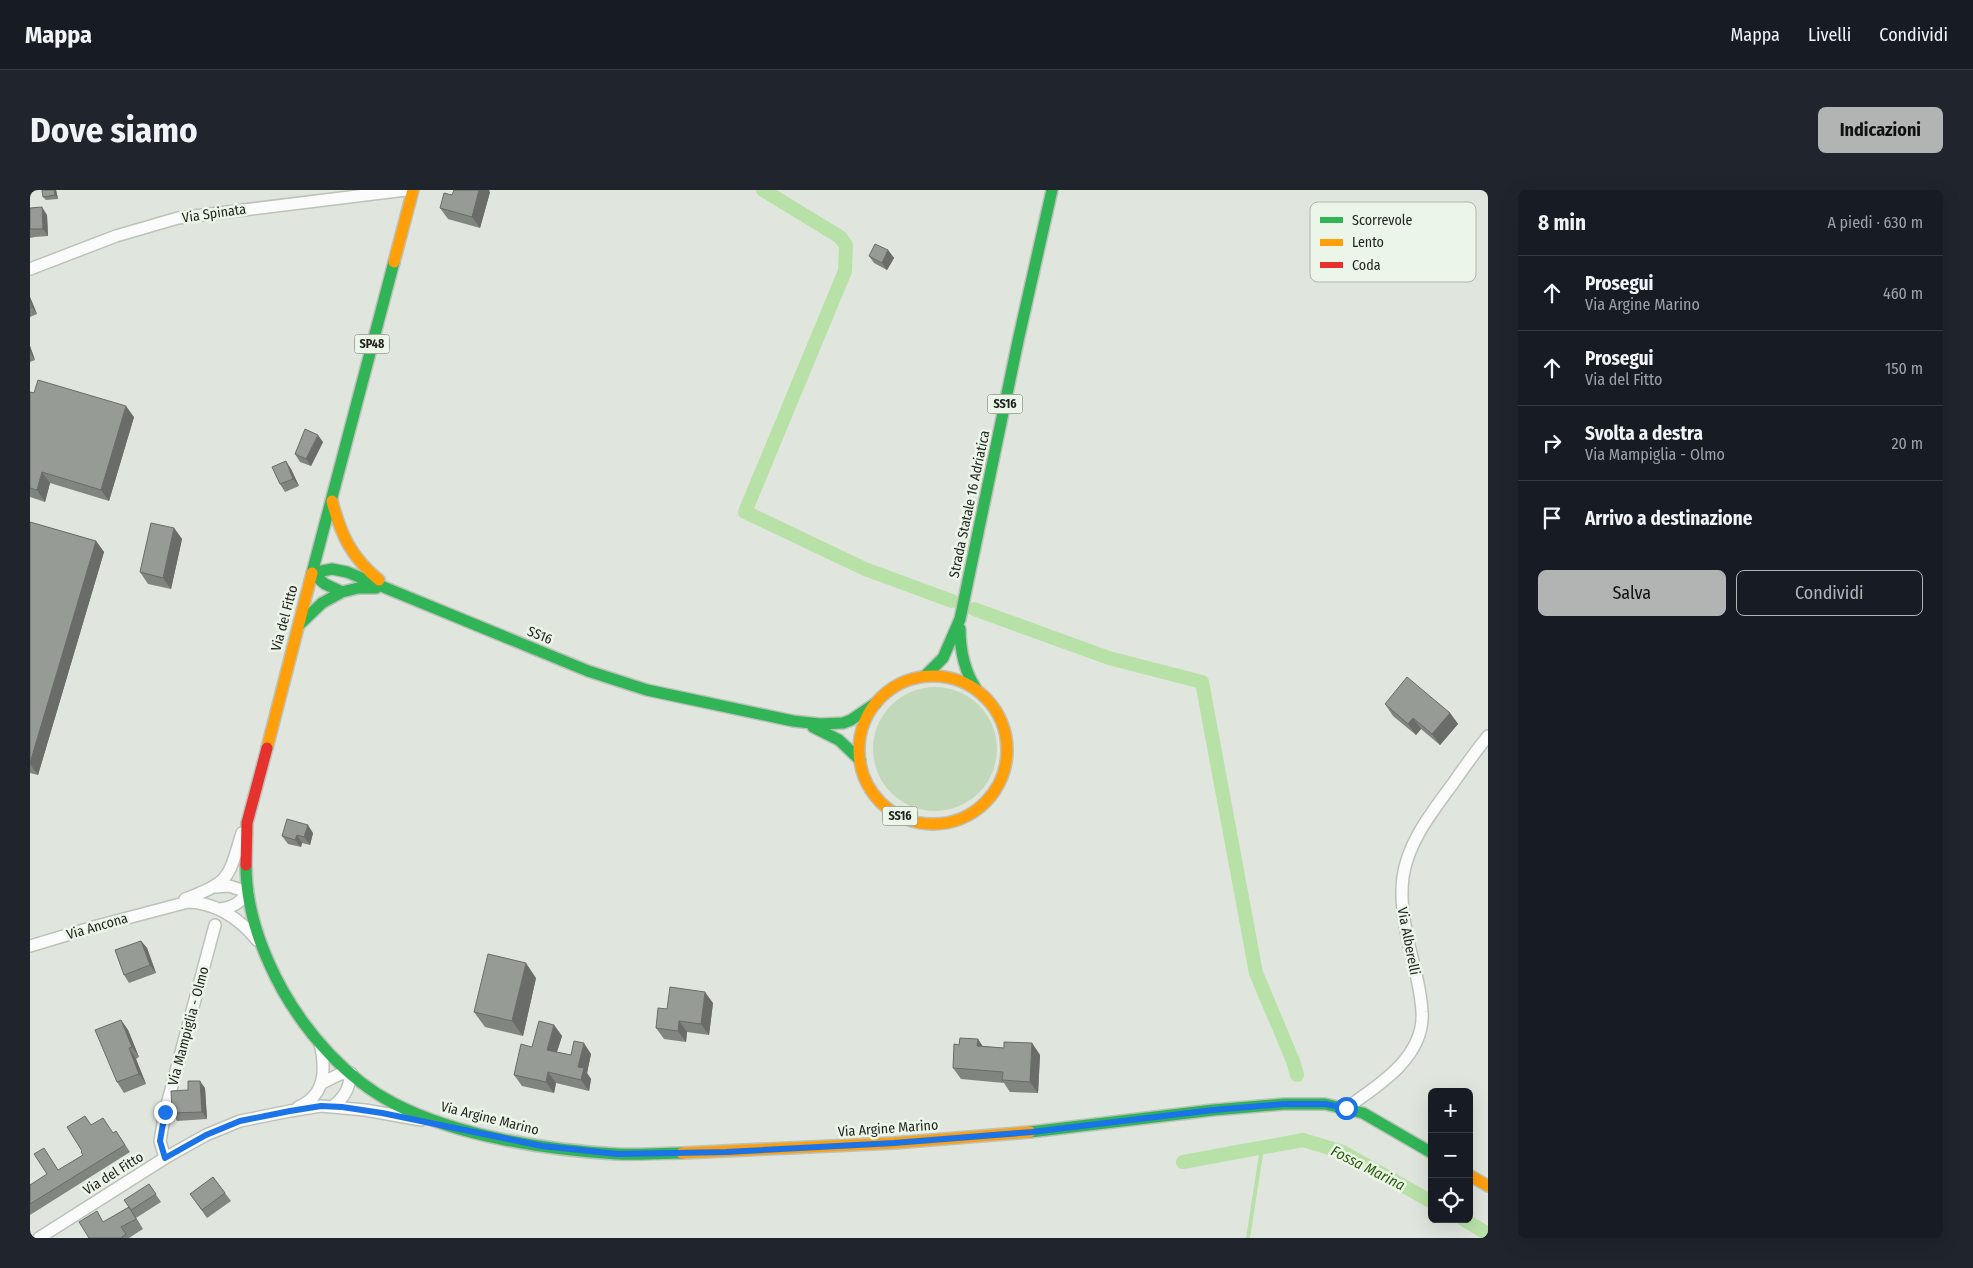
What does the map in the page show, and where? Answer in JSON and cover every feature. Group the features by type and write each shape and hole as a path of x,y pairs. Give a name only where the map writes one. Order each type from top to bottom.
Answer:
{"main road":[{"name":"Via del Fitto","path":"350,1073 320,1043 295,1012 262,948 255,926 246,882 247,823 413,190"},
{"name":"Strada Statale 16 Adriatica","path":"960,619 961,654 968,678 986,698 1002,721 1008,749 1003,776 988,800 966,817 946,823 925,824 898,815 877,798 863,773 860,760 861,736 869,713 882,696 898,685 925,676 934,670 947,652 960,619 1052,190"},
{"name":"SS16","path":"331,498 338,527 349,550 367,571 396,593"},
{"name":"SS16","path":"312,573 326,570 340,571 588,671 631,686 794,721 820,724 843,723 861,715 876,703"},
{"path":"312,573 325,584 342,592"},
{"name":"SS16","path":"297,627 322,603 342,592 368,587 396,593"},
{"name":"Strada Statale 16 Adriatica","path":"925,676 946,677 976,689"},
{"name":"SS16","path":"794,721 835,736 847,745 860,760"},
{"name":"Via Argine Marino","path":"350,1073 393,1103 447,1125 542,1146 618,1154 716,1152 894,1143 1022,1133 1213,1110 1284,1104 1325,1104 1363,1113 1428,1151"},
{"path":"1473,1177 1488,1186"}],"street":[{"name":"Via Spinata","path":"30,270 116,236 178,218 406,190"},
{"name":"Via Alberelli","path":"1346,1108 1370,1091 1399,1066 1413,1050 1420,1032 1422,1013 1401,901 1403,876 1410,850 1426,820 1488,736"},
{"name":"Via Ancona","path":"213,888 229,875 247,823"},
{"name":"Via Ancona","path":"165,907 213,888 228,886 248,892"},
{"path":"219,909 227,908 240,902 248,892"},
{"name":"Via Ancona","path":"30,946 165,907 188,902 200,902 219,909 242,922 262,948"},
{"name":"Via Mampiglia - Olmo","path":"165,1158 160,1141 165,1112 215,924"},
{"path":"320,1043 324,1069 322,1083"},
{"path":"322,1083 340,1074 350,1073 348,1089 344,1096 332,1107"},
{"name":"Via del Fitto","path":"290,1111 312,1100 322,1083"},
{"name":"Via del Fitto","path":"39,1238 165,1158 223,1127 253,1118 290,1111 332,1107 365,1110 447,1125"}],"green space":[{"path":"935,687 959,692 970,697 979,705 987,714 992,725 997,749 992,773 987,784 979,793 970,801 959,806 935,811 911,806 900,801 891,793 883,784 878,773 873,749 878,725 883,714 891,705 900,697 911,692"}],"building":[{"path":"42,190 54,190 55,195 43,197"},
{"path":"454,190 479,190 472,217 440,208 444,193 452,195"},
{"path":"42,207 43,229 30,229 30,208"},
{"path":"875,244 888,250 882,263 869,256"},
{"path":"38,380 126,406 101,490 42,472 37,490 30,488 30,392 34,393"},
{"path":"305,429 318,435 306,459 295,454"},
{"path":"286,461 293,479 280,484 272,467"},
{"path":"30,522 96,541 30,763"},
{"path":"151,523 174,528 163,578 140,572"},
{"path":"1407,677 1450,713 1432,734 1413,718 1408,724 1385,704"},
{"path":"287,819 308,825 304,837 297,835 295,840 282,836"},
{"path":"141,941 150,965 124,975 115,950"},
{"path":"488,954 526,963 512,1021 474,1012"},
{"path":"670,987 705,992 701,1024 679,1021 678,1031 656,1028 658,1008 667,1009"},
{"path":"121,1020 132,1047 129,1048 139,1074 117,1082 95,1030"},
{"path":"539,1021 554,1025 547,1050 571,1055 574,1041 584,1043 578,1067 584,1068 581,1080 548,1072 546,1082 514,1075 521,1044 532,1047"},
{"path":"960,1038 978,1039 977,1046 1004,1048 1004,1042 1032,1043 1030,1082 1002,1080 1003,1072 953,1068 954,1044 959,1045"},
{"path":"188,1081 200,1081 202,1112 172,1113 171,1091 188,1090"},
{"path":"85,1116 91,1125 103,1118 113,1133 116,1131 125,1145 30,1204 30,1185 47,1174 34,1154 44,1148 58,1170 83,1155 67,1127"},
{"path":"213,1177 225,1193 202,1210 190,1194"},
{"path":"149,1184 156,1194 131,1210 124,1200"},
{"path":"129,1207 136,1219 121,1227 126,1234 122,1238 89,1238 79,1222 97,1211 103,1222"}],"waterway":[{"path":"763,190 840,237 846,245 845,271 745,512 865,569 952,601"},
{"path":"974,609 1109,658 1202,682 1256,973 1293,1061 1297,1075"},
{"name":"Fossa Marina","path":"1183,1162 1303,1140 1343,1152 1428,1200"},
{"path":"1248,1238 1262,1148"},
{"name":"Fossa Marina","path":"1470,1223 1488,1234"}],"traffic: fast":[{"path":"925,676 943,658 960,619 1018,341 1052,190"},
{"path":"312,573 394,262"},
{"path":"312,573 332,569 347,572 588,671 647,690 793,721 820,724 843,723 851,720 876,703"},
{"path":"312,573 325,584 342,592 358,588 376,588"},
{"path":"299,625 322,603 342,592"},
{"path":"960,629 964,660 968,675 976,689"},
{"path":"813,727 839,740 860,760"},
{"path":"246,865 252,914 268,961 283,991 304,1024 330,1054 360,1082 376,1093 418,1115 473,1133 532,1145 625,1154 682,1153"},
{"path":"1030,1132 1213,1110 1284,1104 1325,1104 1363,1113 1428,1151"}],"traffic: slow":[{"path":"394,262 413,190"},
{"path":"332,501 348,545 361,563 379,580"},
{"path":"267,748 312,573"},
{"path":"933,676 961,682 985,698 1001,722 1007,750 1001,778 985,802 961,818 933,824 905,818 881,802 865,778 859,750 865,722 881,698 905,682 933,676"},
{"path":"682,1153 894,1143 1030,1132"},
{"path":"1473,1177 1488,1186"}],"traffic: jam":[{"path":"246,865 247,823 267,748"}],"route":[{"path":"165,1112 160,1141 165,1158 206,1135 240,1121 321,1106 382,1113 542,1146 618,1154 726,1152 894,1143 1032,1132 1213,1110 1284,1104 1325,1104 1346,1108"}]}
